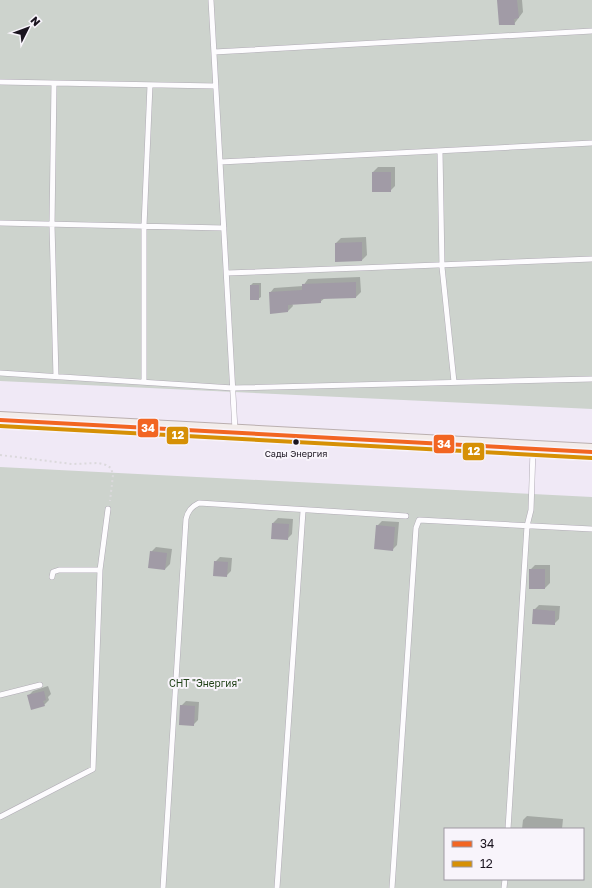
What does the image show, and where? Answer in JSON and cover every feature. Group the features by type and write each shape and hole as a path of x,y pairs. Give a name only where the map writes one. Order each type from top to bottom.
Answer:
{"main road":[{"path":"0,420 592,452"}],"lane":[{"path":"211,0 236,433"},
{"path":"214,52 592,30"},
{"path":"0,82 216,86"},
{"path":"54,83 52,224 56,377"},
{"path":"144,382 144,226 150,85"},
{"path":"220,162 592,143"},
{"path":"440,151 442,266 454,382"},
{"path":"0,223 224,228"},
{"path":"227,273 592,260"},
{"path":"0,373 233,388 592,379"},
{"path":"508,828 527,526 531,510 533,449"},
{"path":"163,888 186,519 188,512 192,506 199,503 303,511 406,516"},
{"path":"0,817 93,769 100,570 108,509"},
{"path":"277,888 303,511"},
{"path":"392,888 416,528 419,520 592,529"},
{"path":"52,577 53,572 59,570 100,570"},
{"path":"0,695 40,685"}],"path":[{"path":"0,455 72,464 106,464 111,468 113,475 108,509"}],"green space":[{"path":"0,0 592,0 592,409 0,381"},
{"name":"СНТ \"Энергия\"","path":"0,467 592,497 592,888 0,888"}],"building":[{"path":"497,0 517,0 519,18 514,19 515,25 499,25"},
{"path":"372,172 391,172 391,192 372,192"},
{"path":"362,242 362,261 335,262 335,243"},
{"path":"356,282 356,298 321,299 321,303 288,305 288,312 270,314 269,292 302,290 302,284"},
{"path":"250,285 259,285 259,300 250,300"},
{"path":"272,523 289,524 288,540 271,539"},
{"path":"376,525 395,527 393,551 374,549"},
{"path":"150,551 167,553 165,570 148,568"},
{"path":"214,561 228,562 227,577 213,576"},
{"path":"529,569 545,569 545,589 529,589"},
{"path":"533,609 555,611 555,625 532,624"},
{"path":"44,691 46,700 43,701 45,706 31,710 27,695"},
{"path":"180,705 195,706 194,726 179,725"}],"transit line":[{"name":"34","path":"0,420 592,452"},
{"name":"12","path":"0,426 592,458"}],"place":[{"name":"Сады Энергия","path":"296,442"}]}
